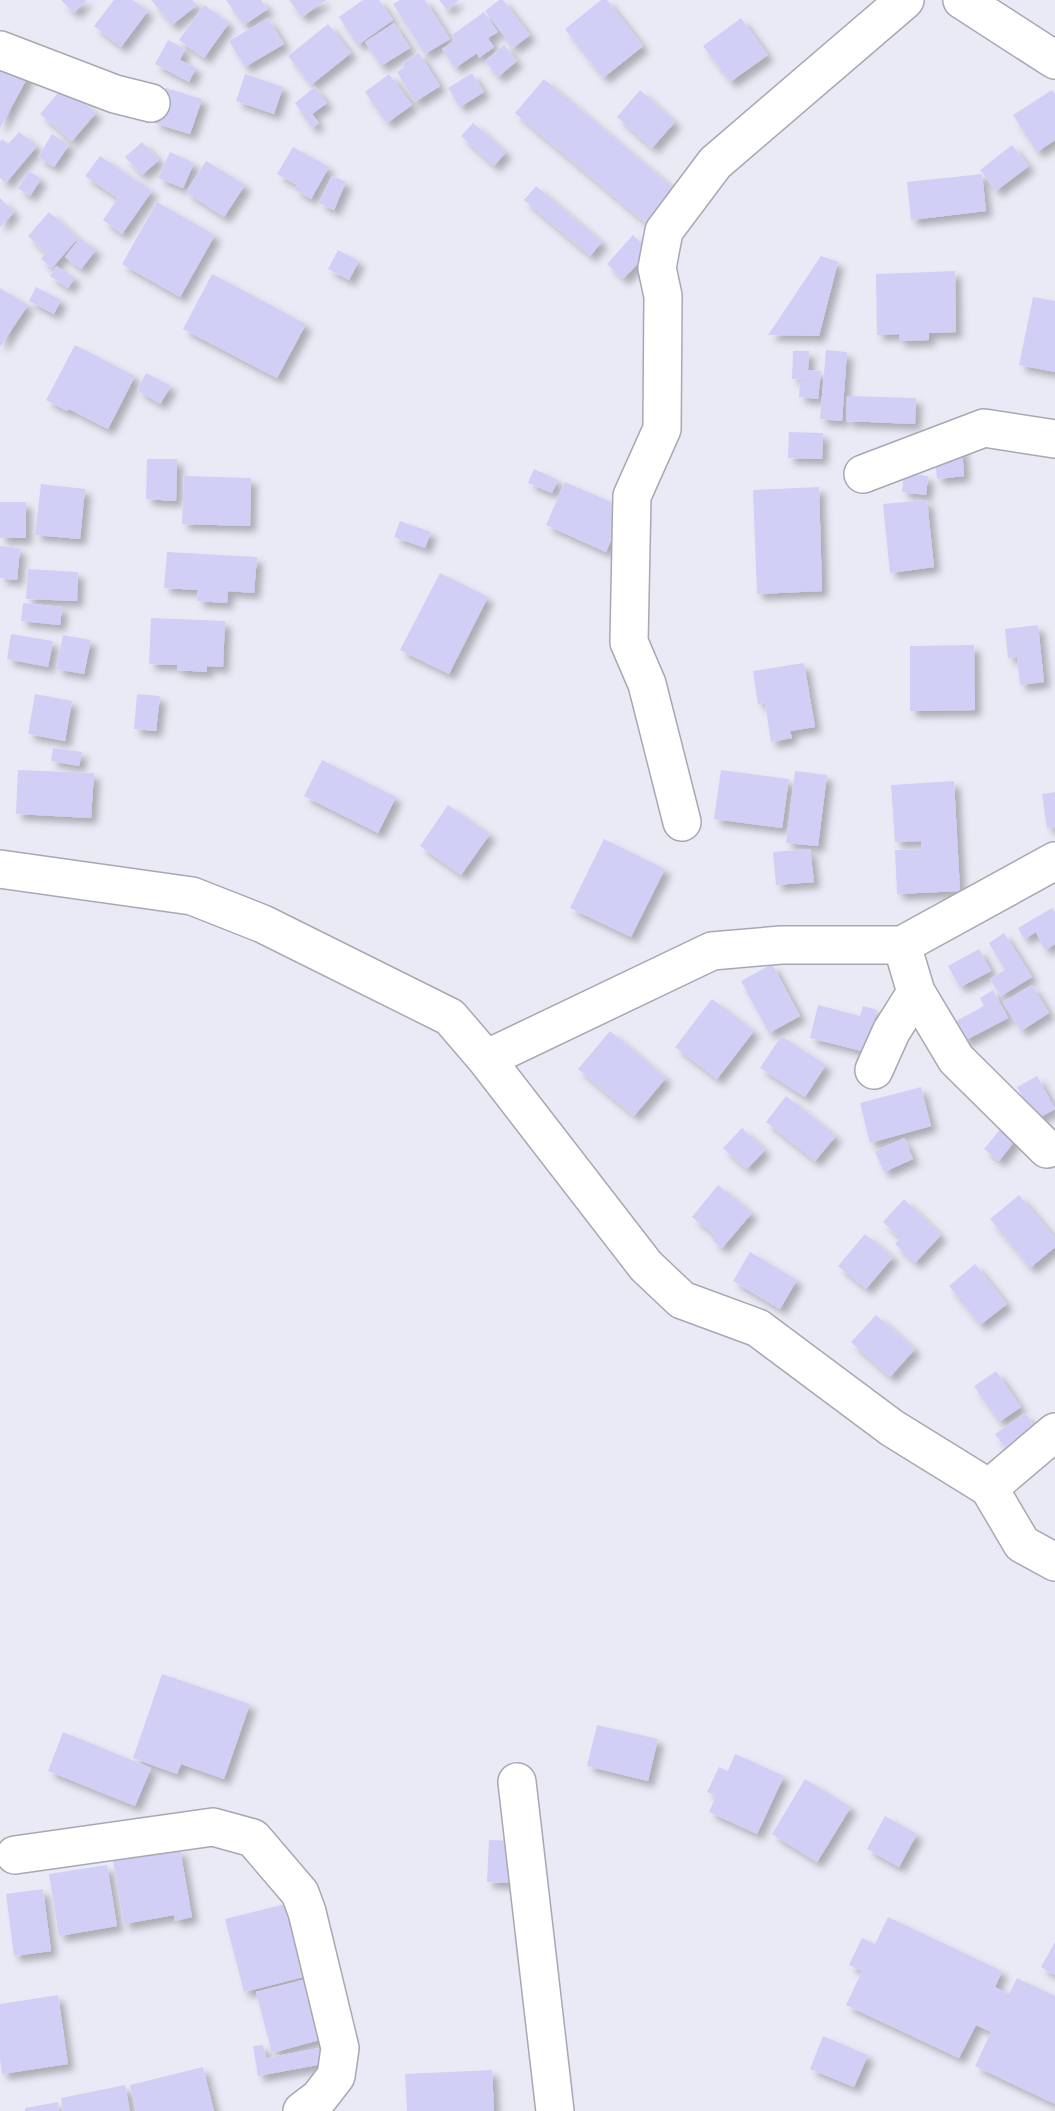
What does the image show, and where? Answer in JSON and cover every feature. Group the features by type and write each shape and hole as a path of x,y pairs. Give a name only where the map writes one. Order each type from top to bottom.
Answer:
{"street":[{"path":"682,822 647,684 629,642 632,496 662,429 663,296 657,268 664,231 715,163 905,0"},
{"path":"962,0 1055,60"},
{"path":"0,50 115,94 151,103"},
{"path":"863,474 984,428 1055,439"},
{"path":"486,1059 712,951 781,945 902,945 1055,861"},
{"path":"0,869 192,896 262,924 450,1017 486,1059 646,1266 682,1300 758,1328 892,1428 989,1488 1022,1544 1055,1562"},
{"path":"902,945 916,992 956,1059 1047,1149"},
{"path":"873,1070 891,1032 916,992"},
{"path":"989,1488 1055,1432"},
{"path":"517,1782 555,2111"},
{"path":"15,1855 213,1827 253,1838 300,1893 340,2048 336,2076 318,2098 302,2111"}],"building":[{"path":"61,0 87,0 74,13"},
{"path":"114,0 133,0 148,11 121,47 94,26"},
{"path":"151,0 192,0 197,5 172,25"},
{"path":"226,0 261,0 268,9 244,25"},
{"path":"289,0 326,0 302,17"},
{"path":"363,0 379,0 393,20 358,45 339,17"},
{"path":"400,0 425,0 450,39 425,54 393,4"},
{"path":"439,0 459,0 447,10"},
{"path":"503,0 530,35 513,48 485,11"},
{"path":"601,0 607,0 643,46 603,78 565,29"},
{"path":"204,5 229,23 204,58 179,40"},
{"path":"484,12 498,32 488,38 494,47 479,58 477,53 455,68 442,49 455,40 452,35"},
{"path":"268,18 284,44 245,67 229,41"},
{"path":"741,18 768,55 730,82 703,46"},
{"path":"394,23 410,48 381,66 365,42"},
{"path":"328,24 351,53 311,85 288,56"},
{"path":"168,40 185,49 180,60 196,68 189,82 155,64"},
{"path":"504,45 517,61 498,77 485,61"},
{"path":"419,53 440,86 415,102 397,72 404,67 402,63"},
{"path":"0,59 29,75 0,128"},
{"path":"472,73 484,92 460,107 448,88"},
{"path":"245,74 283,87 274,114 236,101"},
{"path":"389,74 412,105 387,123 365,92"},
{"path":"544,79 677,191 648,225 515,113"},
{"path":"64,86 96,113 72,141 40,114"},
{"path":"315,87 327,103 312,114 319,123 312,128 295,103"},
{"path":"166,88 202,99 190,134 154,123"},
{"path":"640,90 675,122 652,148 617,117"},
{"path":"1052,90 1055,94 1055,140 1037,152 1013,115"},
{"path":"473,123 506,152 494,166 461,136"},
{"path":"19,132 37,146 6,183 0,178 0,142 2,139 8,144"},
{"path":"52,134 69,145 54,167 38,157"},
{"path":"142,142 159,160 142,175 125,157"},
{"path":"1012,145 1029,166 996,191 980,170"},
{"path":"293,147 329,167 311,199 295,190 297,185 277,174"},
{"path":"170,152 194,163 183,188 158,178"},
{"path":"100,156 152,191 122,234 103,220 118,198 85,176"},
{"path":"206,161 245,185 224,217 186,192"},
{"path":"29,171 41,179 30,196 18,188"},
{"path":"982,174 986,211 911,220 907,182"},
{"path":"332,176 346,182 334,210 319,203"},
{"path":"536,186 602,242 590,256 524,200"},
{"path":"0,198 14,212 0,227"},
{"path":"157,202 215,235 180,297 122,264"},
{"path":"49,212 78,238 52,268 41,259 46,253 28,236"},
{"path":"633,235 650,251 623,279 607,264"},
{"path":"80,238 96,250 81,269 65,257"},
{"path":"338,250 359,261 349,280 328,269"},
{"path":"821,256 838,262 819,336 768,335"},
{"path":"56,266 75,278 68,288 50,276"},
{"path":"955,271 956,332 929,333 929,340 899,341 899,334 877,335 876,274"},
{"path":"212,274 306,324 277,378 183,329"},
{"path":"36,287 61,300 54,314 29,301"},
{"path":"0,288 28,305 0,347"},
{"path":"1033,297 1055,301 1055,372 1019,365"},
{"path":"75,345 135,376 108,429 46,400"},
{"path":"826,350 847,352 842,421 820,419"},
{"path":"793,351 809,351 808,370 821,371 818,399 799,397 800,381 808,380 792,379"},
{"path":"146,373 171,386 160,404 137,390"},
{"path":"847,396 916,398 915,424 846,421"},
{"path":"789,432 823,433 822,459 788,458"},
{"path":"962,448 964,476 937,479 934,451"},
{"path":"147,459 177,459 176,501 146,499"},
{"path":"534,469 558,480 552,493 528,483"},
{"path":"904,473 928,476 926,495 902,492"},
{"path":"184,476 251,478 250,526 182,524"},
{"path":"565,482 625,508 606,552 546,525"},
{"path":"41,484 85,489 80,539 35,535"},
{"path":"819,487 822,591 757,594 753,490"},
{"path":"927,500 934,567 890,573 883,504"},
{"path":"0,502 26,502 26,538 0,538"},
{"path":"400,521 431,532 425,548 394,537"},
{"path":"0,546 20,548 17,580 0,578"},
{"path":"167,552 257,557 254,593 228,591 227,603 197,601 198,590 164,588"},
{"path":"28,569 78,572 77,601 26,599"},
{"path":"440,573 488,597 449,674 400,650"},
{"path":"23,603 62,607 60,625 21,621"},
{"path":"151,618 225,621 223,667 207,666 207,672 177,670 177,665 149,664"},
{"path":"1038,625 1044,682 1020,685 1017,657 1008,658 1005,629"},
{"path":"11,634 53,641 48,667 7,659"},
{"path":"63,635 91,640 84,674 56,669"},
{"path":"974,645 975,710 910,711 910,646"},
{"path":"804,663 815,727 790,731 792,738 771,742 765,703 758,704 753,671"},
{"path":"35,694 72,701 65,741 28,734"},
{"path":"137,694 160,696 156,731 134,729"},
{"path":"53,748 82,752 79,766 51,761"},
{"path":"322,760 396,797 378,833 304,796"},
{"path":"18,770 94,773 91,818 16,814"},
{"path":"721,770 789,779 782,828 714,819"},
{"path":"795,771 827,775 818,846 786,843"},
{"path":"954,781 960,891 897,894 895,850 922,849 921,841 895,842 891,785"},
{"path":"1055,792 1055,827 1047,828 1042,794"},
{"path":"448,805 490,834 461,875 420,846"},
{"path":"604,839 665,869 631,937 570,908"},
{"path":"810,849 814,882 776,885 773,852"},
{"path":"1052,908 1055,912 1055,944 1045,950 1036,932 1024,939 1018,928"},
{"path":"1004,933 1032,977 1001,996 990,979 1005,970 989,943"},
{"path":"979,949 991,971 960,987 948,966"},
{"path":"772,964 800,1016 769,1033 741,981"},
{"path":"1032,985 1049,1013 1021,1031 1003,1002"},
{"path":"993,990 1008,1018 964,1041 954,1022 984,1006 980,998"},
{"path":"712,999 754,1031 717,1079 675,1047"},
{"path":"818,1005 860,1016 863,1006 877,1010 866,1052 810,1038"},
{"path":"610,1031 666,1078 634,1116 578,1069"},
{"path":"781,1036 826,1065 805,1097 760,1068"},
{"path":"1037,1076 1055,1109 1035,1120 1017,1087"},
{"path":"921,1087 931,1126 870,1143 860,1103"},
{"path":"786,1096 836,1136 815,1161 766,1122"},
{"path":"1002,1127 1017,1138 999,1161 984,1149"},
{"path":"742,1128 765,1150 747,1169 723,1148"},
{"path":"904,1138 913,1159 884,1172 875,1152"},
{"path":"718,1185 752,1213 722,1248 712,1240 716,1236 692,1217"},
{"path":"1019,1195 1055,1238 1055,1247 1030,1268 990,1219"},
{"path":"904,1199 941,1235 915,1263 895,1244 900,1238 883,1222"},
{"path":"865,1234 893,1257 866,1289 838,1266"},
{"path":"750,1252 797,1280 780,1309 733,1281"},
{"path":"975,1264 1007,1304 980,1325 949,1286"},
{"path":"876,1315 915,1349 890,1377 851,1342"},
{"path":"996,1371 1021,1407 999,1422 974,1386"},
{"path":"1025,1413 1039,1433 1009,1453 995,1434"},
{"path":"162,1674 250,1704 224,1779 181,1764 177,1774 133,1758"},
{"path":"597,1725 658,1739 648,1781 587,1766"},
{"path":"63,1732 151,1768 135,1806 48,1771"},
{"path":"735,1754 784,1776 757,1834 709,1812 716,1796 707,1792 719,1767 728,1771"},
{"path":"805,1779 851,1807 817,1862 772,1834"},
{"path":"885,1816 917,1834 899,1867 867,1849"},
{"path":"489,1840 512,1841 510,1883 487,1882"},
{"path":"180,1849 192,1917 175,1921 174,1915 124,1924 113,1861"},
{"path":"107,1865 117,1926 59,1936 49,1874"},
{"path":"43,1889 51,1951 14,1956 6,1894"},
{"path":"285,1904 288,1917 304,1913 319,1973 244,1992 225,1919"},
{"path":"888,1917 1002,1971 995,1987 1009,1994 1017,1978 1055,1996 1055,2104 975,2066 991,2032 976,2025 959,2058 846,2005 862,1971 849,1965 862,1938 875,1944"},
{"path":"1055,1942 1055,1975 1041,1967"},
{"path":"318,1976 334,2036 272,2053 256,1992"},
{"path":"58,1995 68,2064 2,2074 0,2004"},
{"path":"823,2036 868,2055 854,2087 810,2069"},
{"path":"263,2045 266,2058 320,2048 323,2064 258,2076 253,2046"},
{"path":"203,2067 214,2111 136,2111 130,2085"},
{"path":"492,2070 494,2111 407,2111 405,2074"},
{"path":"125,2085 130,2111 63,2111 61,2098"},
{"path":"58,2102 59,2111 25,2111 25,2108"}]}
